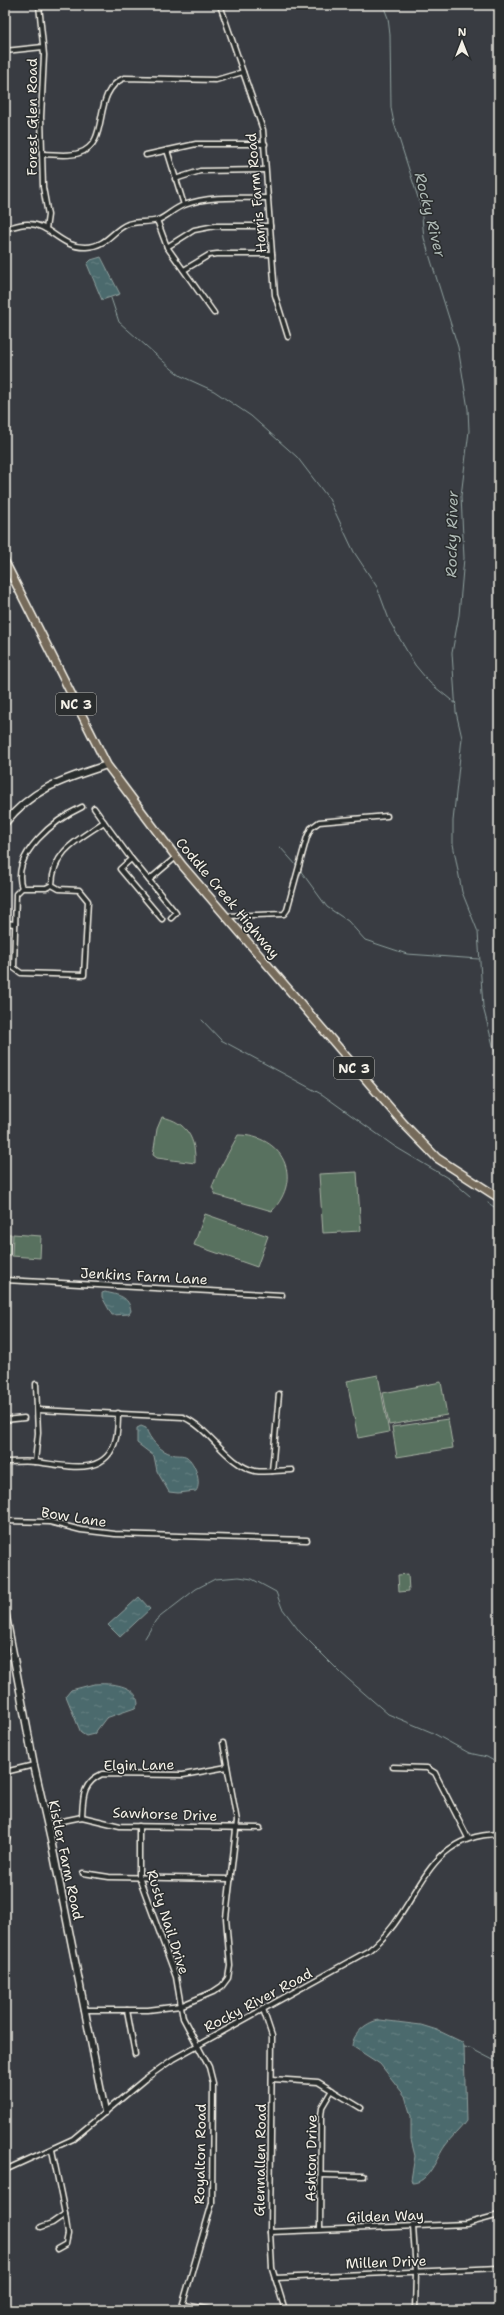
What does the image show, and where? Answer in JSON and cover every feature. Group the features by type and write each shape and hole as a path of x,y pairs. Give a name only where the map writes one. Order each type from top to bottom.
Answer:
{"main road":[{"name":"Coddle Creek Highway","path":"5,562 107,765 176,857 404,1124 437,1158 499,1198"}],"street":[{"name":"Forest Glen Road","path":"39,5 43,47 42,154 43,187 48,216 46,229"},
{"name":"Harris Farm Road","path":"220,5 263,130 275,295 288,337"},
{"path":"5,51 43,47"},
{"path":"42,154 72,155 87,149 96,137 106,94 117,81 124,78 216,80 243,72"},
{"path":"146,155 203,144 264,144"},
{"path":"167,150 184,205"},
{"path":"175,179 200,171 265,170"},
{"path":"5,229 28,224 46,229 68,244 76,247 88,247 102,243 127,224 157,220 184,205 204,198 268,198"},
{"path":"157,220 167,247 214,313"},
{"path":"167,247 194,230 215,226 270,226"},
{"path":"184,270 209,255 272,254"},
{"path":"5,823 18,808 48,785 107,765"},
{"path":"22,888 19,875 28,854 38,838 64,815 82,806"},
{"path":"94,808 131,859 176,913 171,918"},
{"path":"226,916 284,914 287,910 307,837 311,828 319,822 387,816"},
{"path":"52,885 52,872 60,856 104,822"},
{"path":"149,880 176,857"},
{"path":"131,859 120,869 162,919"},
{"path":"52,885 59,889 79,890 88,901 84,975 17,972 13,965 16,894 22,888 46,888 52,885"},
{"path":"5,923 15,924"},
{"name":"Jenkins Farm Lane","path":"5,1280 282,1295"},
{"path":"35,1462 38,1443 36,1384"},
{"path":"272,1471 279,1394"},
{"path":"38,1410 183,1417 201,1428 238,1464 254,1471 292,1470"},
{"path":"5,1462 35,1462 82,1468 98,1463 106,1456 116,1438 118,1413"},
{"path":"5,1420 24,1418"},
{"name":"Bow Lane","path":"5,1521 50,1522 81,1530 115,1534 307,1540"},
{"name":"Kistler Farm Road","path":"5,1611 34,1766 48,1824 105,2112"},
{"path":"84,2010 148,2010 180,2006 213,1992 222,1986 228,1978 230,1966 226,1918 236,1827 235,1808 223,1743"},
{"path":"5,1772 34,1766"},
{"path":"393,1766 427,1768 435,1772 468,1838"},
{"name":"Elgin Lane","path":"82,1817 84,1790 94,1778 102,1774 183,1775 227,1768"},
{"name":"Sawhorse Drive","path":"48,1824 82,1817 110,1825 260,1828"},
{"name":"Rusty Nail Drive","path":"139,1826 139,1877 176,1976 183,2018 196,2046"},
{"name":"Rocky River Road","path":"5,2170 52,2150 73,2139 144,2079 196,2046 262,2009 336,1971 379,1943 397,1923 427,1873 442,1854 456,1843 468,1838 481,1834 499,1834"},
{"path":"82,1873 104,1877 231,1879"},
{"name":"Glennallen Road","path":"262,2009 272,2036 270,2232 272,2268 285,2310"},
{"path":"127,2010 135,2054"},
{"name":"Royalton Road","path":"181,2310 212,2203 212,2084 209,2067 196,2046"},
{"path":"272,2079 318,2082 361,2108"},
{"name":"Ashton Drive","path":"320,2229 321,2116 322,2107 332,2090"},
{"path":"52,2150 65,2214 68,2237 66,2244 57,2249"},
{"path":"321,2176 363,2176"},
{"path":"41,2227 52,2223 65,2214"},
{"name":"Gilden Way","path":"270,2232 466,2224 499,2214"},
{"path":"413,2226 416,2272 415,2310"},
{"name":"Millen Drive","path":"275,2278 499,2268"},
{"path":"183,2305 212,2310"}],"green space":[{"path":"162,1117 171,1119 184,1127 192,1139 195,1163 157,1158 153,1155 157,1129"},
{"path":"238,1135 253,1137 266,1142 277,1150 284,1160 287,1172 286,1185 282,1198 272,1211 216,1195 212,1187 219,1170"},
{"path":"357,1172 361,1231 323,1233 319,1174"},
{"path":"205,1214 268,1236 257,1267 194,1245"},
{"path":"5,1234 11,1234 10,1256 5,1256"},
{"path":"13,1234 41,1236 40,1258 12,1256"},
{"path":"378,1375 389,1432 358,1438 347,1381"},
{"path":"441,1382 447,1415 389,1425 383,1393"},
{"path":"448,1419 453,1448 397,1457 392,1427"},
{"path":"408,1574 409,1591 399,1592 398,1575"}],"water":[{"path":"101,257 120,294 102,300 87,264 91,260"},
{"path":"105,1292 118,1295 125,1299 130,1306 131,1311 129,1314 112,1315 102,1297 102,1293"},
{"path":"141,1426 146,1428 153,1441 164,1451 174,1455 185,1456 190,1460 195,1468 198,1478 198,1487 196,1491 178,1493 169,1492 157,1471 154,1456 137,1443 137,1428"},
{"path":"139,1597 150,1609 120,1637 108,1625"},
{"path":"94,1684 122,1686 133,1692 138,1704 135,1708 106,1718 94,1734 86,1736 81,1733 66,1696 71,1690"},
{"path":"380,2020 421,2025 437,2030 462,2042 464,2046 466,2121 445,2146 432,2169 423,2179 418,2182 412,2183 411,2180 415,2156 411,2140 411,2116 405,2096 380,2064 352,2046 355,2037 362,2028"}],"waterway":[{"name":"Rocky River","path":"383,5 388,18 390,35 391,108 394,123 421,207 424,238 458,347 468,409 469,431 461,496 464,558 459,615 452,653 456,712 462,738 453,821 453,844 462,892 478,932 483,1007 499,1068"},
{"path":"111,298 119,322 172,369 181,376 214,391 251,416 297,457 329,499 354,552 377,587 390,622 415,665 430,683 456,704"},
{"path":"280,847 297,866"},
{"path":"300,870 327,907 348,921 365,940 407,954 479,959"},
{"path":"202,1020 221,1040 323,1095 394,1146 451,1180 470,1196"},
{"path":"488,1203 499,1210"},
{"path":"145,1638 156,1620 196,1589 215,1579 239,1577 252,1579 276,1592 282,1608 300,1632 341,1673 388,1714 431,1732 469,1753 487,1757 499,1764"},
{"path":"464,2047 470,2048 499,2063"}]}
